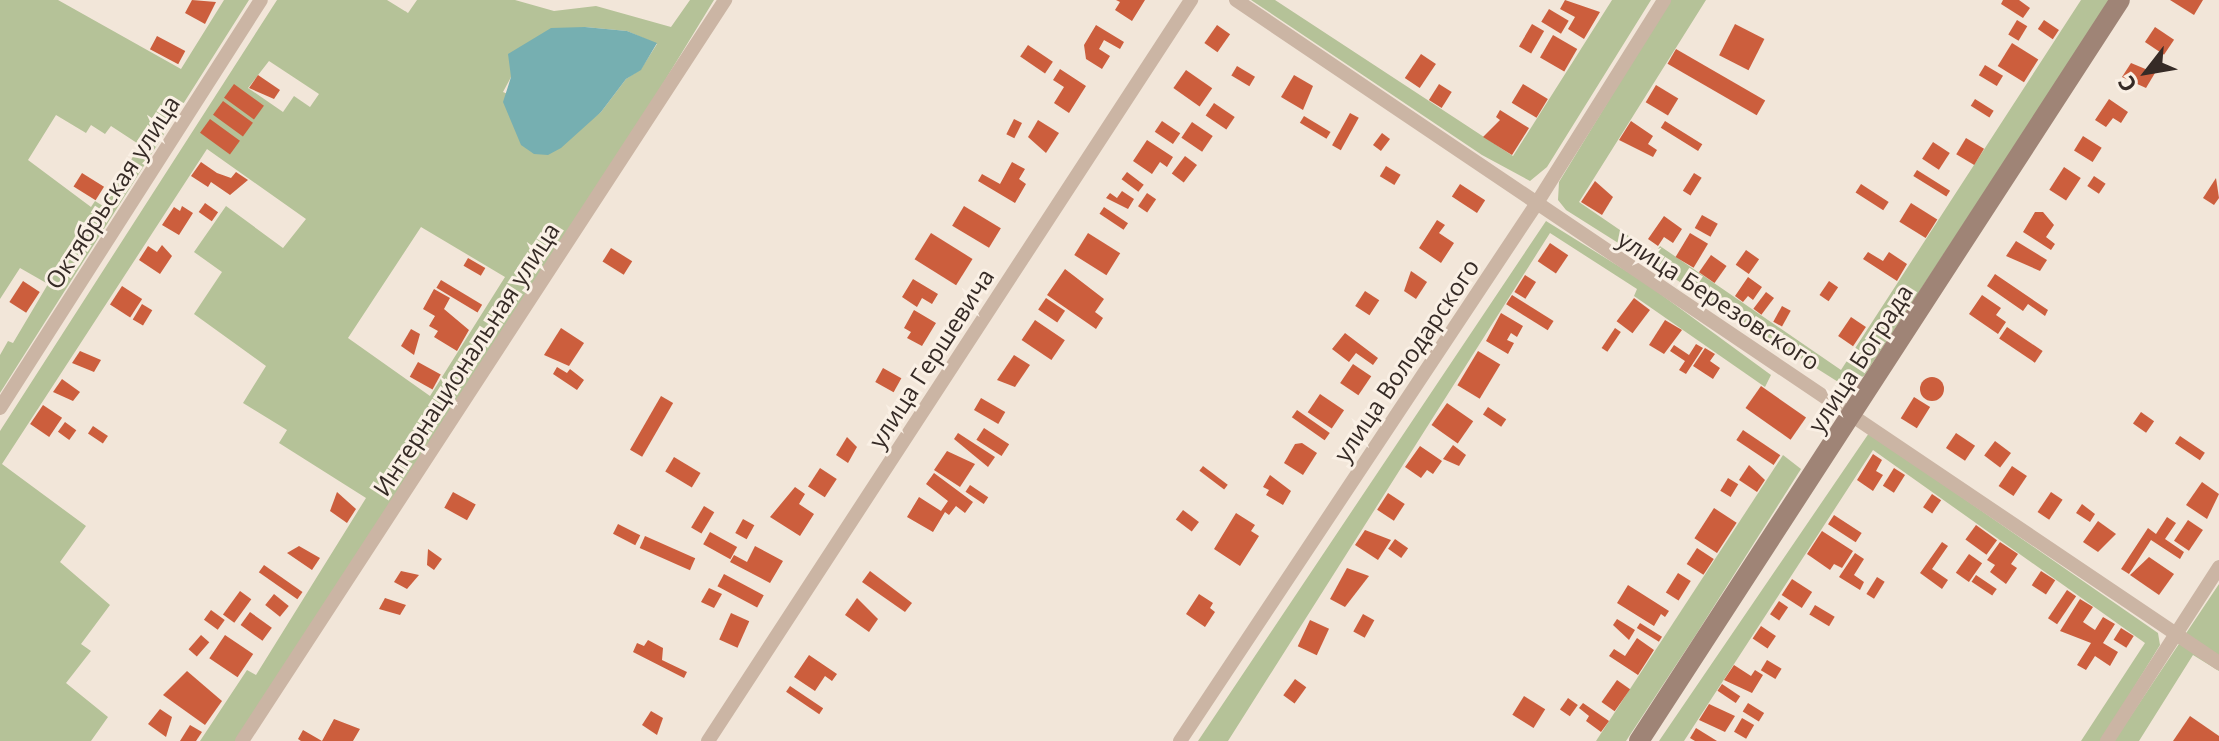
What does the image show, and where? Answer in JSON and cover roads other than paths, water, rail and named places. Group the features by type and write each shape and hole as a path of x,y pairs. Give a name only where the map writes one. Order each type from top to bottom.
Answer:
{"street":[{"name":"Октябрьская улица","path":"0,408 261,0"},
{"name":"Интернациональная улица","path":"242,741 725,0"},
{"name":"улица Гершевича","path":"708,741 1191,0"},
{"name":"улица Березовского","path":"1236,0 1535,206 1854,415 2219,663"},
{"name":"улица Володарского","path":"1180,741 1535,206 1664,0"},
{"name":"улица Бограда","path":"1639,741 1854,415 2120,0"},
{"path":"2107,741 2219,567"}],"water":[{"path":"551,28 627,31 657,43 641,70 626,79 601,112 561,148 548,155 534,154 521,145 503,102 511,77 508,54"}]}
